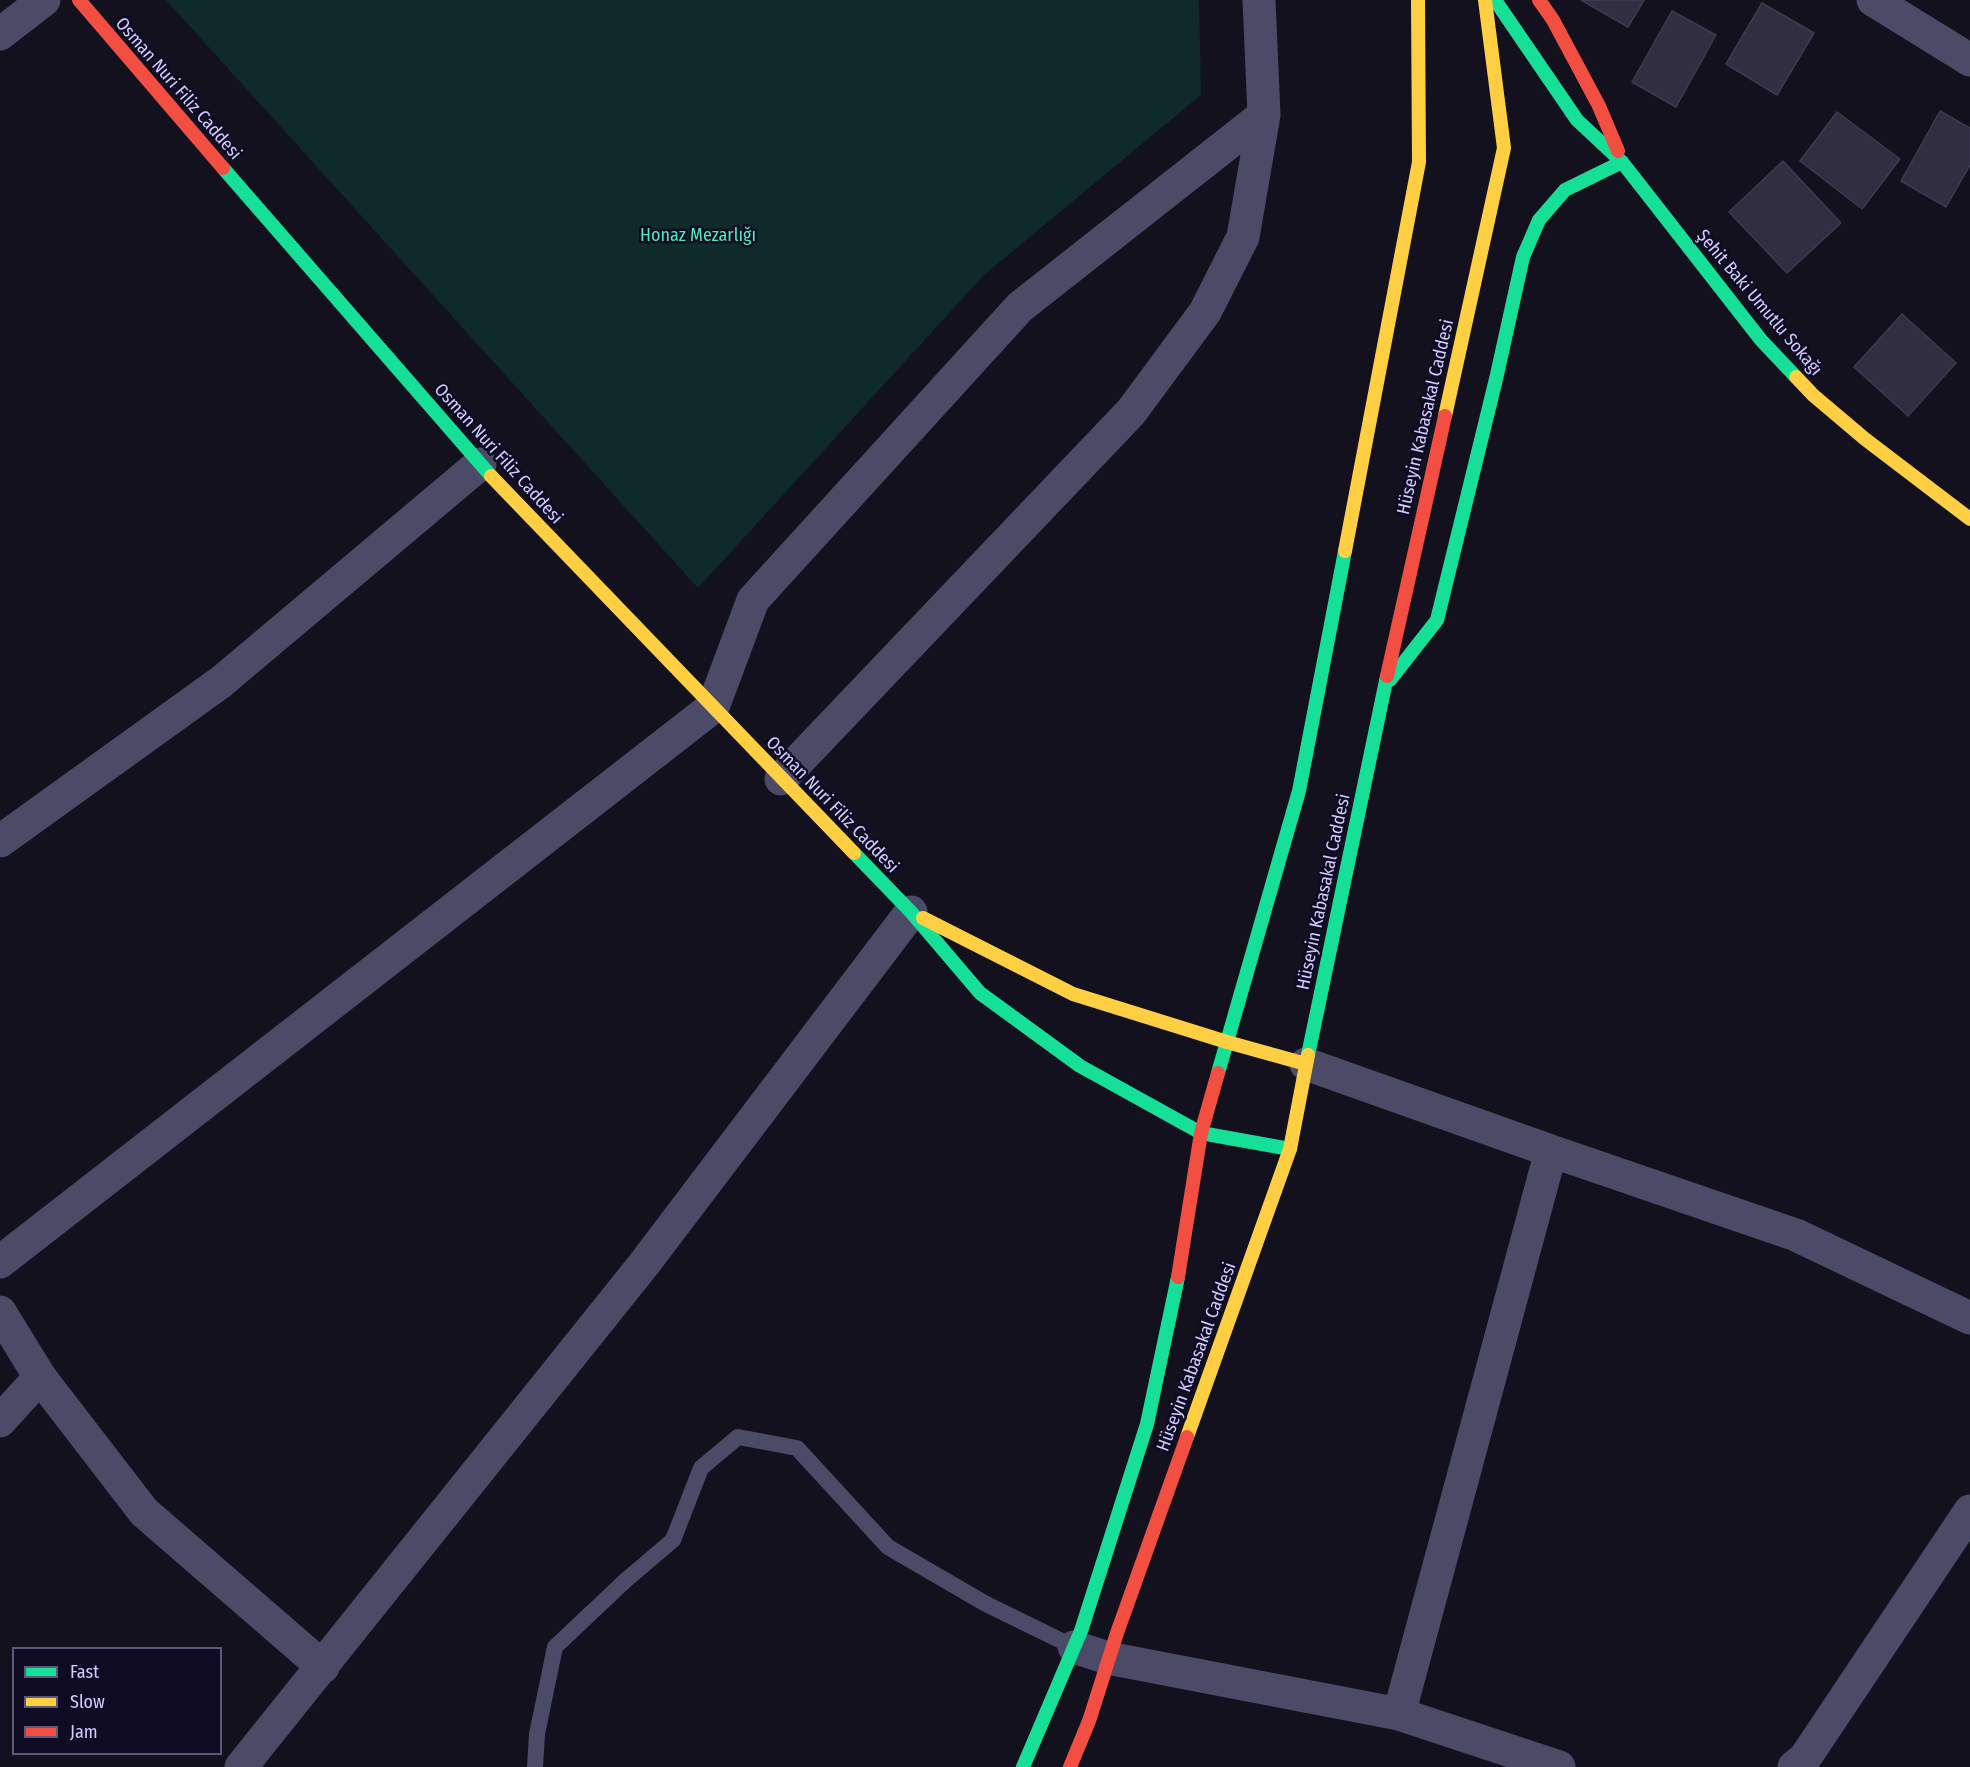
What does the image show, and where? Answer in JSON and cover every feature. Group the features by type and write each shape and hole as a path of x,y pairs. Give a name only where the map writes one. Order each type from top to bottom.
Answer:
{"main road":[{"name":"Osman Nuri Filiz Caddesi","path":"79,0 480,464 911,912 980,993 1080,1066 1201,1133 1290,1149"},
{"name":"Hüseyin Kabasakal Caddesi","path":"1023,1767 1074,1647 1147,1424 1176,1288 1201,1133 1299,791 1419,162 1418,0"},
{"name":"Hüseyin Kabasakal Caddesi","path":"1070,1767 1089,1721 1108,1658 1290,1149 1385,686 1504,148 1485,0"},
{"path":"1495,0 1577,120 1622,162"},
{"path":"1539,0 1553,20 1599,106 1622,162"},
{"path":"1385,686 1437,620 1496,380 1522,257 1539,220 1565,190 1622,162"},
{"name":"Şehit Baki Umutlu Sokağı","path":"1622,162 1761,340 1813,395 1865,439 1970,519"},
{"name":"Osman Nuri Filiz Caddesi","path":"911,912 1073,994 1306,1064"}],"street":[{"path":"0,34 44,0"},
{"path":"781,779 1131,412 1205,312 1243,237 1264,115 1259,0"},
{"path":"1891,5 1970,60"},
{"path":"0,1262 713,707 753,600 1020,307 1264,115"},
{"path":"0,841 221,682 480,464"},
{"path":"241,1767 644,1264 911,912"},
{"path":"1306,1064 1796,1235 1970,1318"},
{"path":"1399,1714 1551,1151"},
{"path":"0,1312 40,1377 144,1512 323,1667"},
{"path":"0,1421 40,1377"},
{"path":"1794,1767 1805,1758 1970,1511"},
{"path":"1074,1647 1108,1658 1399,1714 1559,1767"}],"lane":[{"path":"535,1767 537,1734 555,1647 626,1580 673,1540 701,1468 738,1437 797,1448 888,1547 986,1604 1074,1647"}],"green space":[{"name":"Honaz Mezarlığı","path":"166,0 1199,0 1201,95 984,275 698,588"}],"building":[{"path":"1581,0 1644,0 1628,27"},
{"path":"1762,3 1814,33 1777,95 1726,64"},
{"path":"1672,11 1716,35 1676,107 1632,82"},
{"path":"1940,111 1970,128 1970,165 1946,207 1901,181"},
{"path":"1837,112 1900,159 1862,209 1800,161"},
{"path":"1783,161 1841,223 1787,273 1729,212"},
{"path":"1902,314 1956,363 1908,416 1854,367"}],"traffic: fast":[{"path":"1495,0 1577,120 1622,162 1761,340 1796,377"},
{"path":"1390,680 1437,620 1496,379 1523,257 1539,220 1565,190 1622,162"},
{"path":"223,168 491,476"},
{"path":"1218,1073 1299,791 1345,551"},
{"path":"1308,1055 1387,676"},
{"path":"854,853 911,912 980,993 1080,1066 1201,1133 1290,1149"},
{"path":"1023,1767 1081,1631 1147,1424 1178,1277"}],"traffic: slow":[{"path":"1345,551 1419,162 1418,0"},
{"path":"1445,416 1504,148 1485,0"},
{"path":"1796,377 1813,395 1865,439 1970,519"},
{"path":"491,476 854,853"},
{"path":"923,918 1073,994 1306,1064"},
{"path":"1187,1437 1290,1149 1308,1055"}],"traffic: jam":[{"path":"79,0 223,168"},
{"path":"1539,0 1553,20 1599,106 1618,151"},
{"path":"1387,676 1445,416"},
{"path":"1178,1277 1201,1133 1218,1073"},
{"path":"1070,1767 1089,1721 1117,1633 1187,1437"}]}
